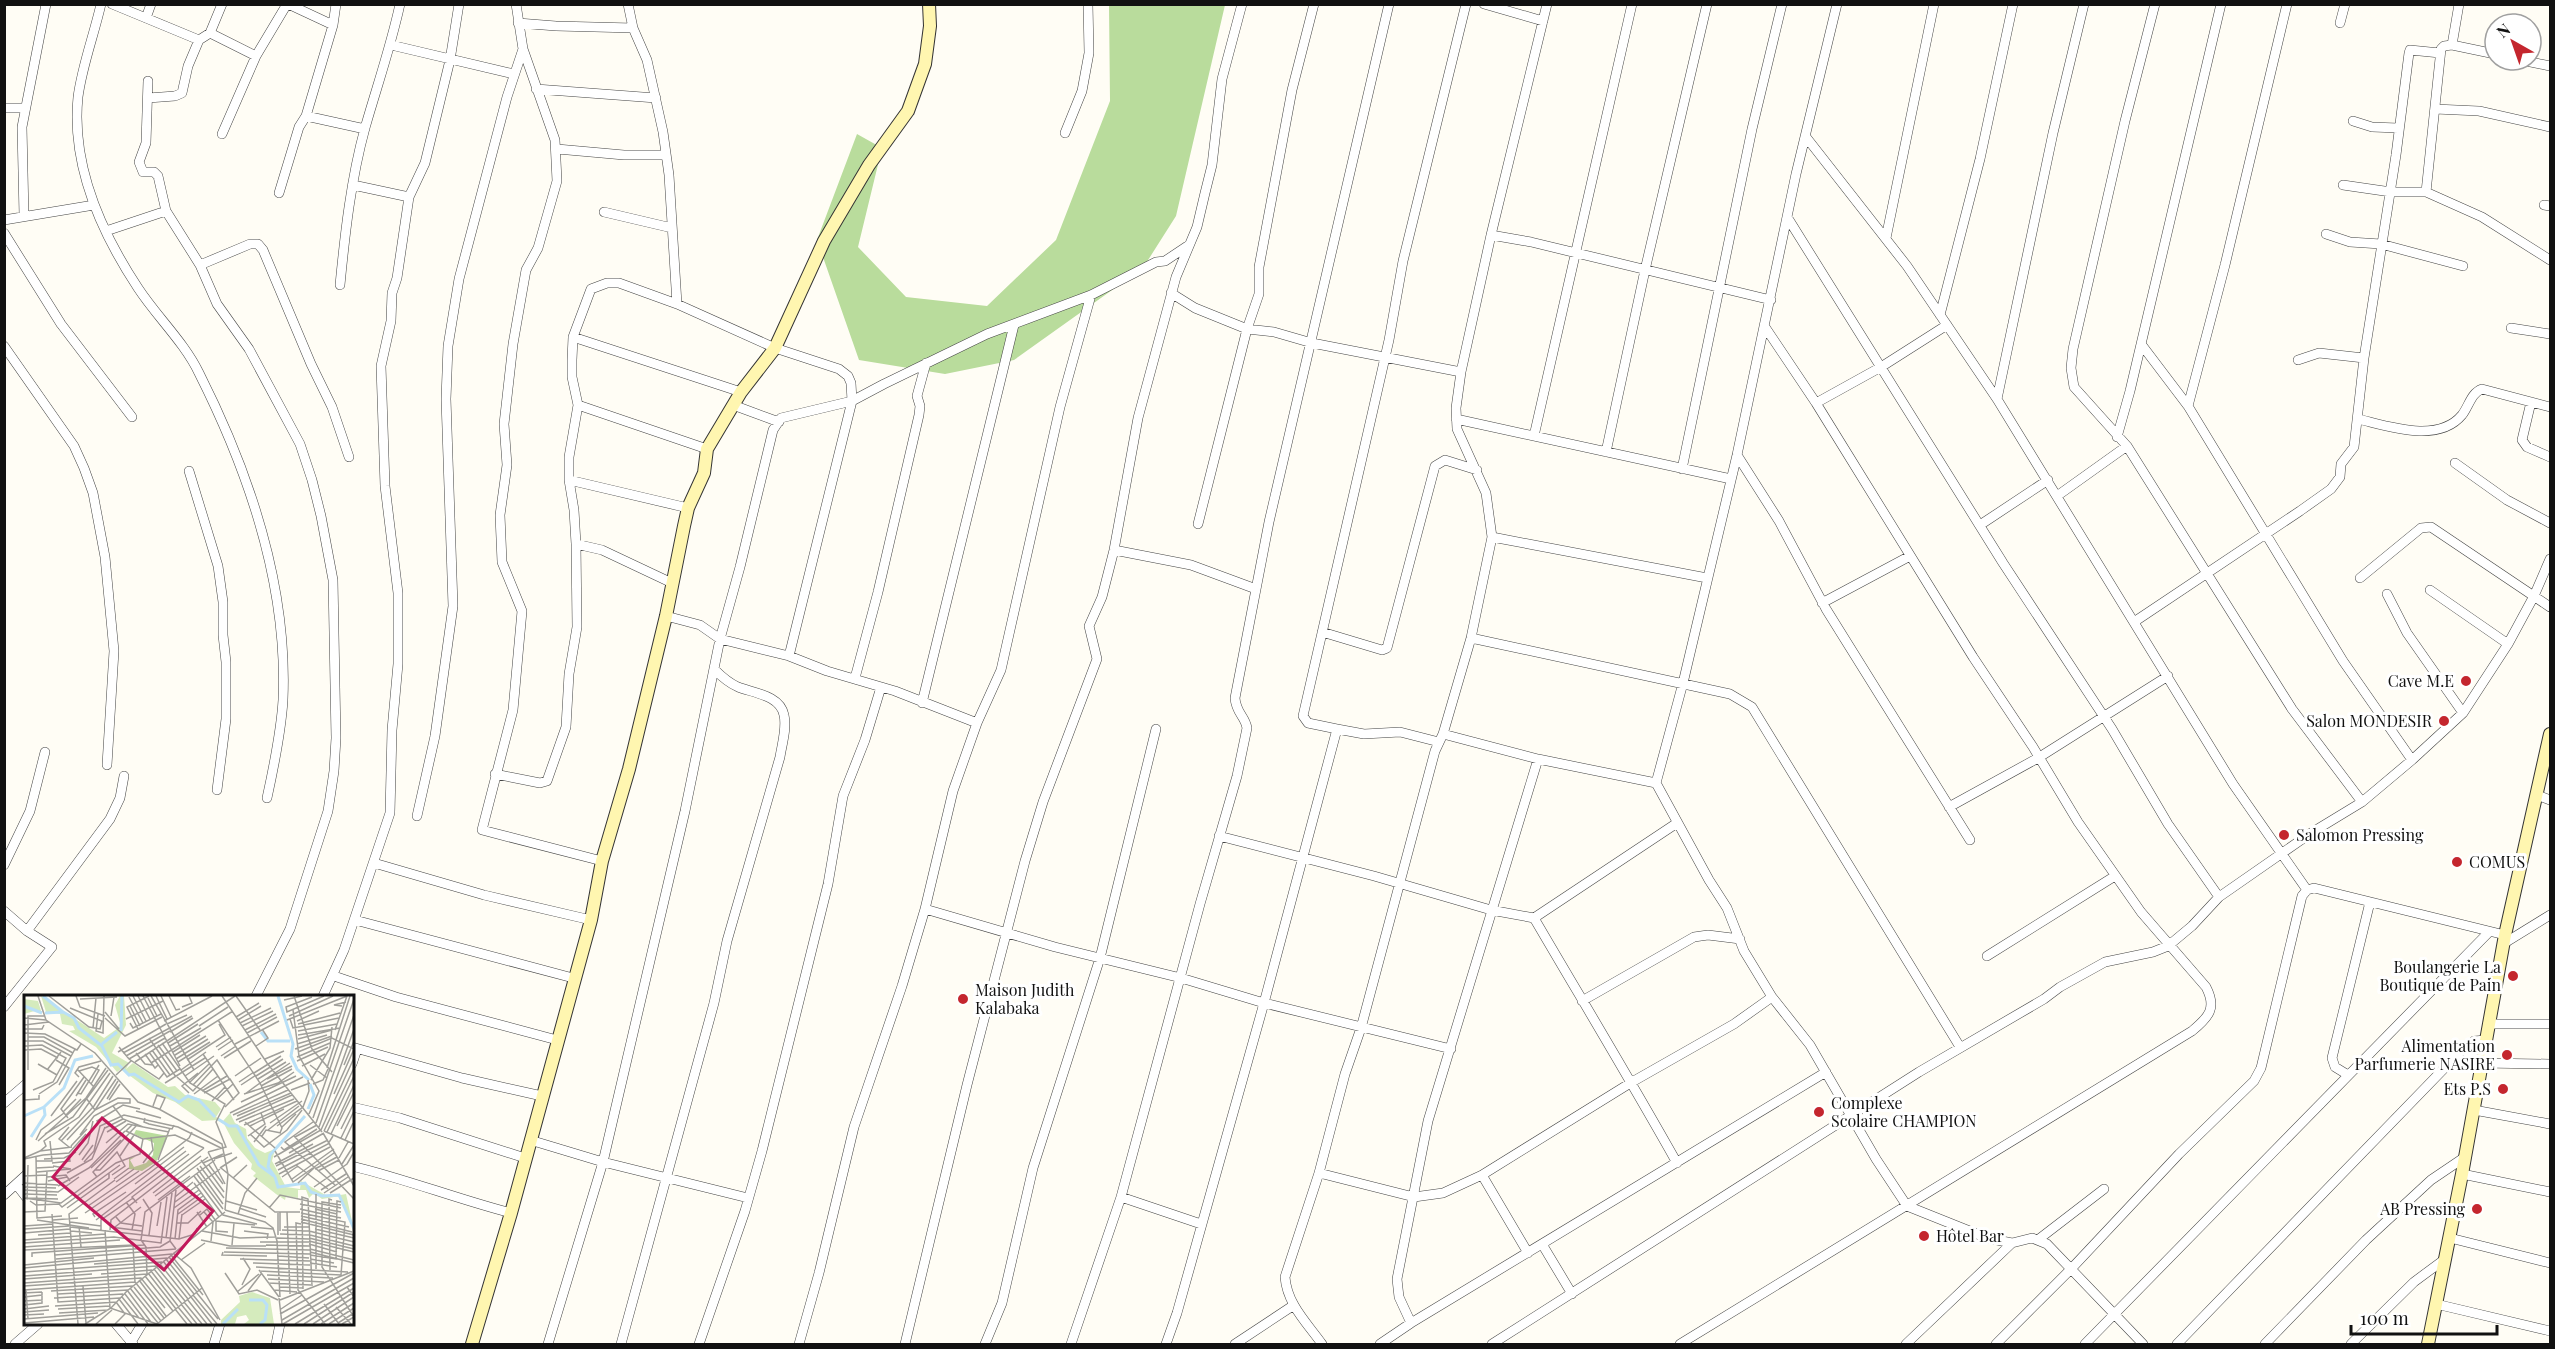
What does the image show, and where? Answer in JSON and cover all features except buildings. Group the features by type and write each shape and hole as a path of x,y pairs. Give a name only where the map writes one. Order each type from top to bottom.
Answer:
{"street":[{"path":"24,216 22,168 24,108 46,4"},
{"path":"101,4 79,95 76,130 85,179 106,231 138,289 200,373 249,489 264,537 273,576 283,678 281,719 267,798"},
{"path":"112,4 198,40"},
{"path":"146,18 151,4"},
{"path":"148,98 175,96 182,93 188,66 198,40 210,33 222,4"},
{"path":"222,134 256,56 288,4 333,26"},
{"path":"279,193 299,127 306,116 333,26 336,4"},
{"path":"340,285 353,185 365,129 392,45 400,4"},
{"path":"324,995 334,976 355,920 390,813 392,730 398,664 398,593 384,474 381,366 391,321 392,293 398,278 409,197 425,163 450,60 459,4"},
{"path":"516,4 523,49 557,149 557,181 538,248 526,270 513,344 504,424 507,465 500,515 502,562 522,611 513,710 482,830 602,861"},
{"path":"628,4 633,28 647,60 666,154 677,304"},
{"path":"472,1344 511,1213 573,978 591,920 602,861 629,769 666,616 688,508 704,473 707,449 741,393 775,348 824,241 869,165 908,111 925,64 930,26 929,4"},
{"path":"1065,133 1082,91 1089,53 1088,4"},
{"path":"905,1344 1006,933 1043,802 1097,659 1097,649 1089,634 1089,626 1102,597 1114,550 1137,418 1171,293 1197,227 1212,165 1222,79 1242,4"},
{"path":"1198,524 1247,329 1259,294 1259,267 1292,90 1314,4"},
{"path":"1071,1344 1121,1197 1237,776 1247,728 1239,715 1235,698 1269,522 1389,4"},
{"path":"1466,4 1403,261 1385,357 1303,718 1308,723 1364,734 1400,732 1441,738 1656,783"},
{"path":"1484,4 1543,21"},
{"path":"1322,1344 1294,1305 1286,1290 1285,1277 1320,1173 1345,1074 1361,1028 1398,883 1471,638 1492,537 1489,505 1477,470 1457,429 1456,419 1461,372 1491,235 1547,4"},
{"path":"1534,436 1632,4"},
{"path":"1606,452 1645,270 1707,4"},
{"path":"1682,469 1752,129 1782,4"},
{"path":"1837,4 1737,455 1683,683 1656,783 1709,880 1727,908 1744,951 1772,997 1810,1044 1907,1206 1987,1238 2012,1243 2032,1238 2039,1239 2047,1244 2143,1344"},
{"path":"1886,238 1934,4"},
{"path":"1940,315 1980,159 2013,4"},
{"path":"1997,399 2053,133 2084,4"},
{"path":"2155,4 2125,121 2073,349 2071,368 2074,387 2127,446 2292,709 2362,802"},
{"path":"2117,437 2221,4"},
{"path":"2187,406 2225,265 2287,4"},
{"path":"2340,23 2345,4"},
{"path":"2452,45 2459,4"},
{"path":"518,22 556,26 633,28"},
{"path":"210,33 256,56"},
{"path":"392,45 514,74"},
{"path":"2426,192 2440,53 2444,46 2452,45 2483,51"},
{"path":"417,816 435,736 453,606 446,399 448,346 459,279 514,74 523,49"},
{"path":"2134,622 2266,535 2336,484 2340,477 2341,464 2354,447 2364,358 2391,192 2409,51 2440,53"},
{"path":"148,81 146,144 139,162 143,172 154,172 158,176 166,211 200,265 217,304 249,349 300,444 319,507 333,580 336,738 328,811 290,929 257,995"},
{"path":"536,89 656,98"},
{"path":"4,108 24,108"},
{"path":"2436,109 2479,111 2550,127"},
{"path":"306,116 365,129"},
{"path":"2354,121 2372,127 2398,128"},
{"path":"1806,137 1886,238 1997,399 2233,784 2307,890"},
{"path":"557,149 624,156 666,154"},
{"path":"353,185 409,197"},
{"path":"2343,185 2391,192 2426,192 2482,217 2550,260"},
{"path":"4,220 94,205"},
{"path":"106,231 166,211"},
{"path":"604,212 672,228"},
{"path":"1789,220 2104,718 2168,824 2218,897"},
{"path":"4,233 61,324 132,417"},
{"path":"2326,234 2350,242 2381,244 2463,266"},
{"path":"1491,235 1771,300"},
{"path":"200,265 250,244 258,244 263,250 311,364 332,407 349,457"},
{"path":"548,1344 603,1162 685,811 720,639 745,549 771,435 786,416 852,401 987,334 1091,296 1156,262 1165,261 1189,245"},
{"path":"1165,261 1176,278"},
{"path":"495,774 540,783 547,781 566,726 569,674 577,627 576,544 569,480 569,457 578,405 572,377 573,336 591,289 606,283 619,283 677,304 775,348 839,369 848,376 851,383 852,401 789,656"},
{"path":"1171,293 1201,311 1247,329 1274,332 1312,343 1461,372"},
{"path":"799,1344 819,1273 854,1127 902,986 925,909 953,791 977,723 1001,670 1060,407 1091,296"},
{"path":"922,703 1014,325"},
{"path":"1816,403 1881,367 1947,325"},
{"path":"1680,1344 2182,1037 2203,1022 2211,1010 2212,999 2190,967 2168,946 2115,876 1910,556 1816,403 1765,327"},
{"path":"2511,328 2550,334"},
{"path":"573,336 741,393"},
{"path":"2141,344 2187,406 2343,661 2412,760"},
{"path":"4,346 74,446 93,493 105,557 114,651 107,765"},
{"path":"2298,360 2319,353 2364,358"},
{"path":"855,678 878,592 919,415 920,406 917,396 926,363"},
{"path":"2358,419 2405,429 2428,430 2452,423 2462,415 2475,393 2482,389 2550,407"},
{"path":"2530,402 2522,441 2527,447 2550,457"},
{"path":"578,405 707,449"},
{"path":"733,405 780,422"},
{"path":"1456,419 1731,479"},
{"path":"2057,496 2127,446"},
{"path":"1737,455 1779,521 1822,603 1970,840"},
{"path":"1322,632 1382,650 1387,648 1435,466 1445,460 1477,470"},
{"path":"2455,463 2507,500 2550,523"},
{"path":"189,471 218,566 223,602 226,719 217,790"},
{"path":"569,480 688,508"},
{"path":"1980,525 2048,480"},
{"path":"2360,578 2425,526 2431,527 2550,607"},
{"path":"1492,537 1707,578"},
{"path":"576,544 602,550 672,583"},
{"path":"1114,550 1191,565 1256,590"},
{"path":"1822,603 1910,556"},
{"path":"1492,1344 1501,1341 1960,1047 2105,962 2153,952 2168,946 2192,926 2218,897 2362,802 2463,713 2508,644 2534,596 2550,559"},
{"path":"2430,590 2508,644"},
{"path":"2387,594 2407,633 2463,713"},
{"path":"666,616 700,625 720,639 789,656 977,723"},
{"path":"1471,638 1730,694 1752,706 1960,1047"},
{"path":"621,1344 714,1003 727,941 780,757 784,734 784,716 781,707 773,700 732,684 714,670"},
{"path":"1949,807 2038,758 2168,676"},
{"path":"699,1344 748,1198 828,884 843,796 865,740 880,687"},
{"path":"985,1344 1002,1303 1033,1168 1062,1083 1100,957 1156,729"},
{"path":"1166,1344 1177,1313 1264,1003 1337,729"},
{"path":"2428,1344 2483,1063 2504,940 2550,737"},
{"path":"4,865 30,812 45,752"},
{"path":"1411,1323 1399,1297 1397,1279 1428,1121 1538,759"},
{"path":"27,931 110,819 120,798 124,776"},
{"path":"2537,795 2550,800"},
{"path":"1219,836 1302,856 1491,910 1534,918 1677,823"},
{"path":"374,863 473,892 591,920"},
{"path":"1987,956 2115,876"},
{"path":"1996,1344 2071,1269 2179,1154 2254,1081 2260,1068 2302,896 2307,890 2313,888 2370,902 2488,933 2504,940"},
{"path":"2348,1075 2335,1067 2333,1052 2370,902"},
{"path":"925,909 1264,1003 1451,1049"},
{"path":"4,911 27,931 52,947 4,1007"},
{"path":"2504,940 2550,915"},
{"path":"1534,918 1632,1082 1677,1163"},
{"path":"355,920 573,978"},
{"path":"2085,1344 2488,933"},
{"path":"1582,1001 1694,937 1708,934 1740,939"},
{"path":"334,976 396,997 557,1040"},
{"path":"1320,1173 1414,1197 1443,1193 1482,1176 1632,1082 1734,1024 1772,997"},
{"path":"2488,1024 2550,1024"},
{"path":"2177,1344 2462,1050 2475,1041 2486,1040"},
{"path":"355,1048 542,1096"},
{"path":"2483,1063 2550,1064"},
{"path":"1380,1344 1826,1072"},
{"path":"4,1103 24,1086"},
{"path":"354,1107 400,1118 525,1158"},
{"path":"2474,1110 2550,1124"},
{"path":"530,1140 603,1162 748,1198"},
{"path":"2265,1344 2366,1240 2430,1180 2465,1157"},
{"path":"354,1166 385,1174 459,1200 511,1213"},
{"path":"2462,1174 2550,1192"},
{"path":"1482,1176 1528,1252"},
{"path":"4,1195 24,1177"},
{"path":"16,1184 24,1194"},
{"path":"2039,1239 2104,1189"},
{"path":"1121,1197 1201,1224"},
{"path":"2450,1238 2550,1263"},
{"path":"1906,1344 2012,1243"},
{"path":"1542,1244 1572,1294"},
{"path":"2352,1344 2415,1282 2445,1259"},
{"path":"2436,1304 2550,1331"},
{"path":"1235,1344 1294,1305"},
{"path":"15,1344 36,1325"},
{"path":"117,1325 131,1344 141,1325"},
{"path":"214,1344 219,1325"},
{"path":"276,1344 280,1325"}],"green space":[{"path":"1109,5 1225,5 1176,216 1143,268 1014,360 945,374 859,360 817,240 857,134 882,148 858,247 906,297 987,306 1056,240 1110,101"}],"place":[{"name":"Cave M.E","path":"2466,681"},
{"name":"Salon MONDESIR","path":"2444,721"},
{"name":"Salomon Pressing","path":"2284,835"},
{"name":"COMUS","path":"2457,862"},
{"name":"Boulangerie La Boutique de Pain","path":"2513,976"},
{"name":"Maison Judith Kalabaka","path":"963,999"},
{"name":"Alimentation Parfumerie NASIRE","path":"2507,1055"},
{"name":"Ets P.S","path":"2503,1089"},
{"name":"Complexe Scolaire CHAMPION","path":"1819,1112"},
{"name":"AB Pressing","path":"2477,1209"},
{"name":"Hôtel Bar","path":"1924,1236"}]}
